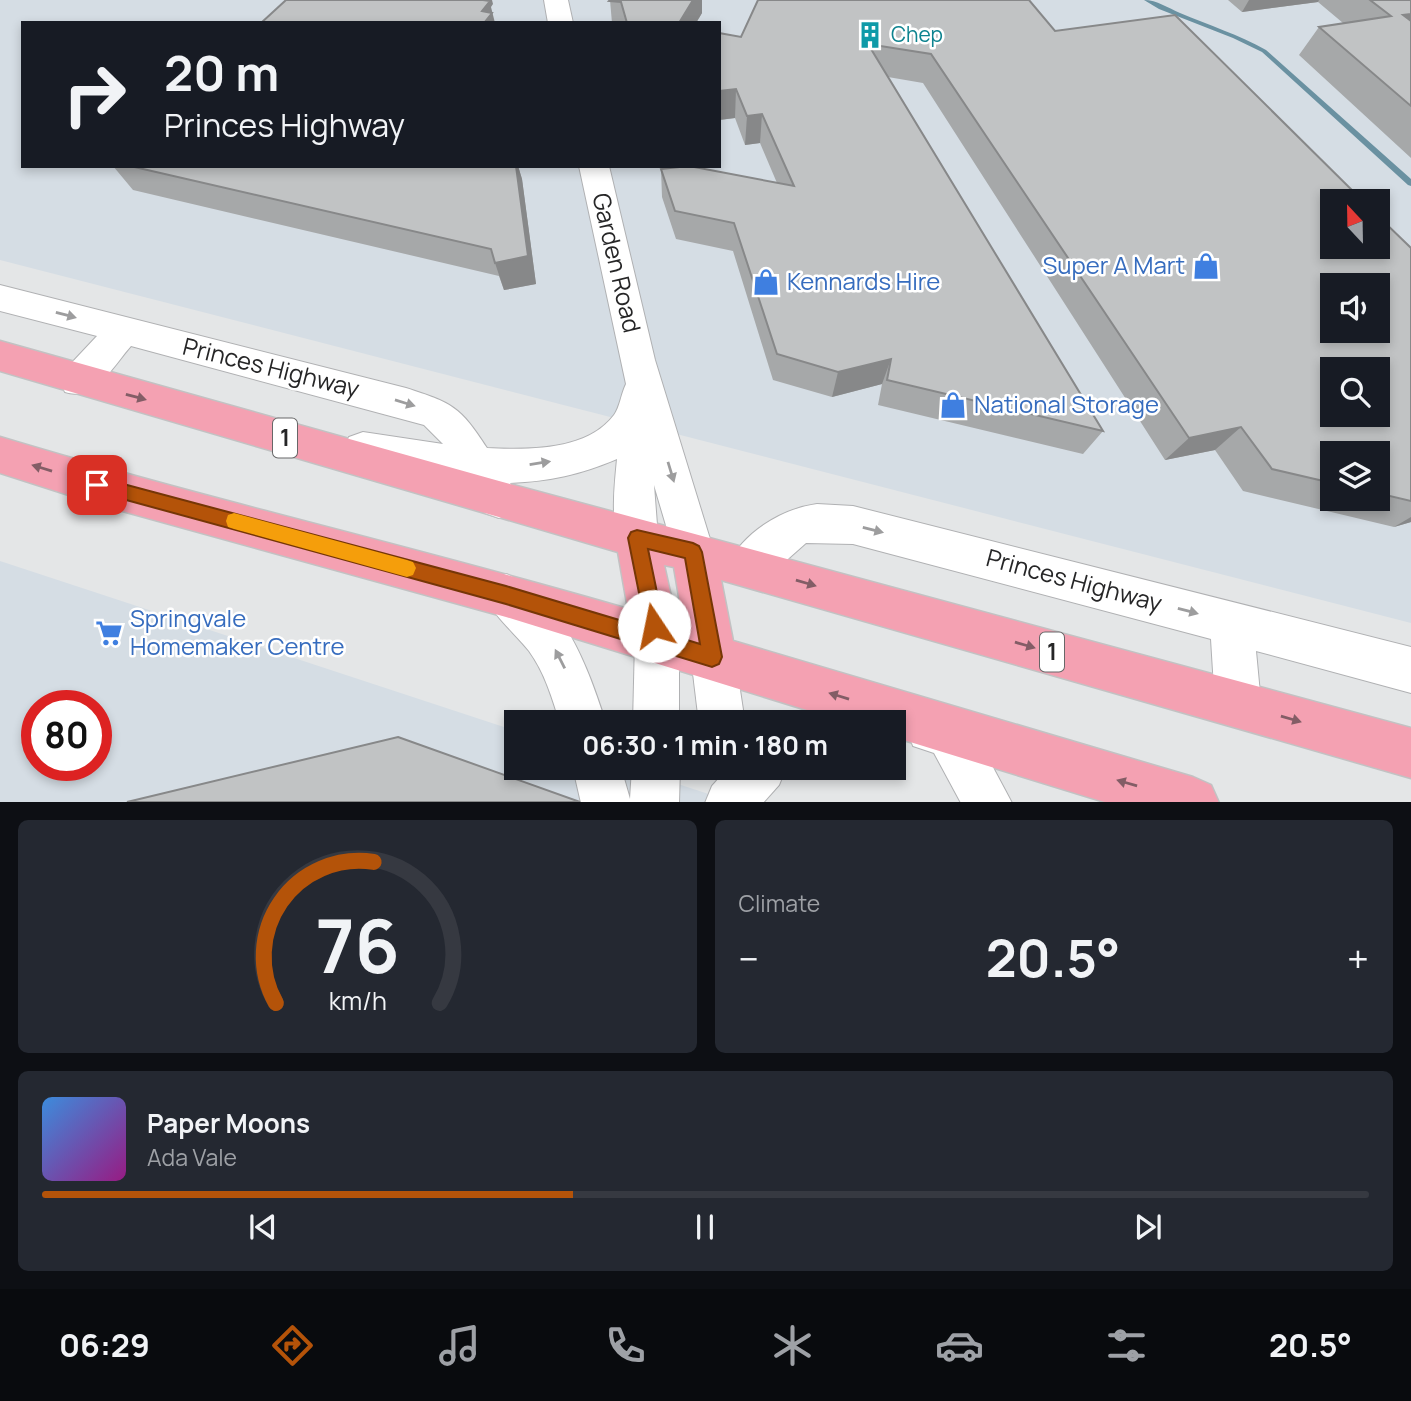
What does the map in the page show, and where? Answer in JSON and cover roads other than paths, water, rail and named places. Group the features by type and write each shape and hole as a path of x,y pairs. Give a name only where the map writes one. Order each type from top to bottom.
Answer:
{"highway":[{"name":"1","path":"0,356 78,381 499,500 1411,753"},
{"path":"0,455 97,485 506,595 1190,802"},
{"path":"637,538 657,641"},
{"path":"693,552 712,657"}],"street":[{"path":"556,0 561,21"},
{"name":"Garden Road","path":"594,168 639,375 693,552"},
{"name":"Princes Highway","path":"0,298 406,403 437,414 459,436 499,500"},
{"path":"78,381 124,330"},
{"path":"278,436 476,466 532,465 595,451 618,436 629,425 639,375"},
{"name":"Garden Road","path":"637,538 633,499 639,375"},
{"name":"Princes Highway","path":"748,567 790,529 810,522 853,525 1411,670"},
{"path":"506,595 552,643 567,672 579,710"},
{"path":"1232,623 1238,704"},
{"path":"656,710 657,641"},
{"path":"712,657 720,710"},
{"path":"906,728 947,730 987,802"},
{"path":"600,780 606,802"},
{"path":"654,802 655,780"},
{"path":"726,780 728,802"},
{"path":"729,802 750,780"}],"waterway":[{"path":"1147,0 1264,51 1411,183"}],"place":[{"name":"Chep","path":"870,35"},
{"name":"Super A Mart","path":"1206,266"},
{"name":"Kennards Hire","path":"766,282"},
{"name":"National Storage","path":"953,405"},
{"name":"Springvale Homemaker Centre","path":"109,633"}]}
